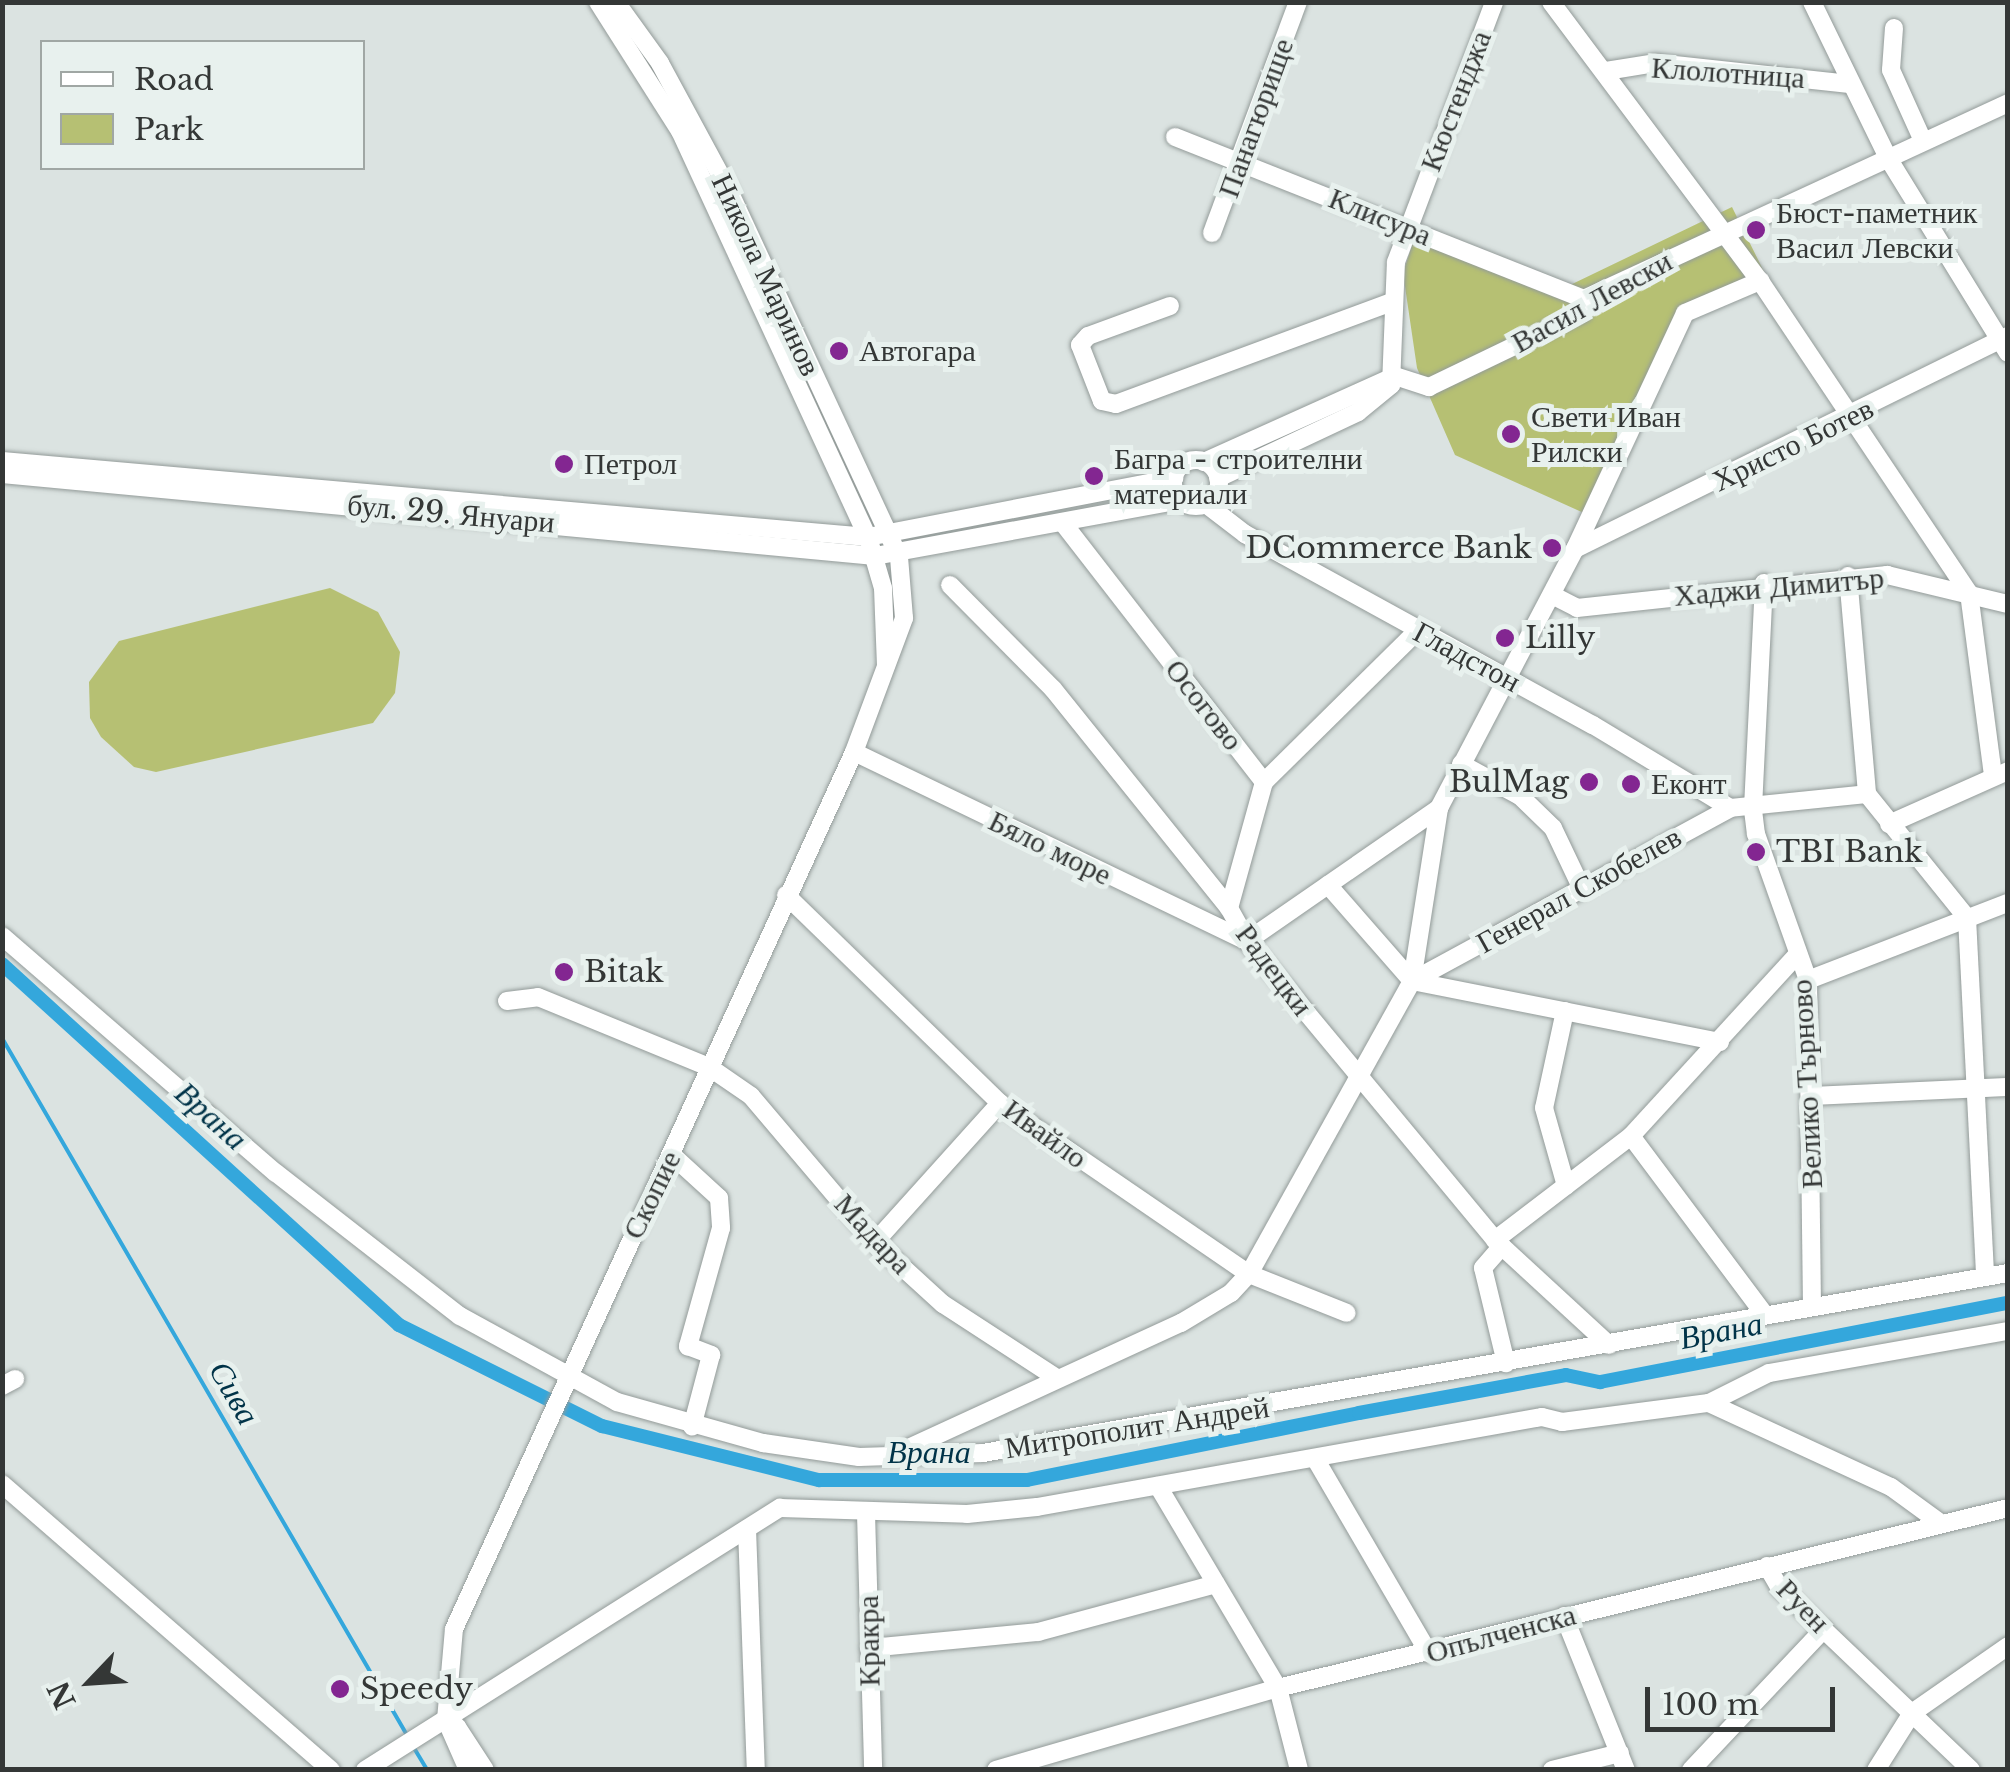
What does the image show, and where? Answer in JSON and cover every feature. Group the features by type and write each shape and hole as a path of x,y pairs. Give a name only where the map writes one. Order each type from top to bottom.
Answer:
{"street":[{"name":"Никола Маринов","path":"598,2 680,131 875,556"},
{"name":"Никола Маринов","path":"616,2 699,132 898,557"},
{"name":"Панагюрище","path":"1212,233 1298,2"},
{"name":"Кюстенджа","path":"1395,376 1392,302 1407,228 1494,2"},
{"path":"1551,2 1760,281 1969,592 2000,773 1888,824"},
{"path":"1812,2 1888,158 2005,343"},
{"path":"1894,28 1890,70 1923,141"},
{"name":"Клолотница","path":"1606,71 1656,63 1850,84"},
{"name":"Васил Левски","path":"1395,376 1429,387 1583,312 1584,299 2008,103"},
{"name":"Клисура","path":"1175,136 1584,299"},
{"path":"890,1457 1181,1323 1231,1293 1249,1274 1412,981 1439,808 1575,549 1685,313 1760,281"},
{"path":"1170,306 1088,336 1080,346 1102,401 1116,404 1392,302"},
{"name":"Христо Ботев","path":"1575,549 2005,343"},
{"path":"889,535 1174,478 1189,461 1204,462 1395,376"},
{"path":"898,557 1180,500 1206,504 1218,478 1366,407 1395,376"},
{"name":"бул. 29. Януари","path":"2,461 834,536 889,535"},
{"path":"1204,462 1218,478"},
{"name":"бул. 29. Януари","path":"2,474 898,557"},
{"path":"1174,478 1180,500"},
{"path":"834,536 849,496"},
{"name":"Гладстон","path":"1206,504 1230,525 1730,808"},
{"name":"Осогово","path":"1063,523 1264,782 1228,908"},
{"name":"Скопие","path":"875,556 885,607 886,676"},
{"name":"Скопие","path":"438,1726 454,1628 672,1155 886,676 904,618 898,557"},
{"name":"Хаджи Димитър","path":"1552,595 1577,608 1764,583 1887,575 2008,604"},
{"path":"1848,576 1868,794 1888,824 1967,918 1985,1277"},
{"path":"1753,810 1764,583"},
{"name":"Радецки","path":"950,585 1053,689 1228,908 1247,941 1499,1243 1610,1345"},
{"path":"1264,782 1418,631"},
{"name":"Бяло море","path":"854,752 1247,941"},
{"path":"1461,764 1520,796 1554,828 1582,889"},
{"path":"1730,808 1753,810 1868,794"},
{"path":"1247,941 1439,808"},
{"name":"Генерал Скобелев","path":"1412,981 1730,808"},
{"name":"Велико Търново","path":"1753,810 1808,980 1812,1306"},
{"path":"1328,886 1412,981 1720,1042"},
{"name":"Ивайло","path":"786,895 1000,1103 1249,1274 1347,1313"},
{"path":"1808,980 2008,902"},
{"name":"Митрополит Андрей","path":"2,936 384,1262 460,1316 566,1382 692,1427 890,1457 1002,1450 2008,1272"},
{"path":"1506,1363 1484,1268 1499,1243 1631,1136 1798,955"},
{"name":"Мадара","path":"507,1001 538,996 709,1067 751,1096 875,1242 943,1304 1058,1379"},
{"path":"1565,1010 1544,1108 1566,1186"},
{"path":"1810,1096 2008,1087"},
{"path":"875,1242 1000,1103"},
{"path":"1631,1136 1764,1314"},
{"path":"672,1155 718,1198 721,1228 688,1346 711,1355 692,1427"},
{"name":"Митрополит Андрей","path":"371,1768 780,1508 967,1514 1316,1460 1542,1417 1562,1422 1710,1403 1769,1373 2008,1331"},
{"path":"1710,1403 1891,1487 1939,1522"},
{"path":"1316,1460 1428,1654"},
{"path":"2,1484 331,1770"},
{"path":"1158,1486 1278,1688 1299,1770"},
{"name":"Опълченска","path":"996,1770 1278,1688 2008,1508"},
{"name":"Кракра","path":"866,1513 873,1770"},
{"path":"747,1529 756,1770"},
{"name":"Руен","path":"1767,1566 1824,1630 1971,1770"},
{"path":"869,1648 1038,1632 1216,1584"},
{"path":"1552,1770 1623,1761 1564,1616"},
{"path":"1691,1770 1824,1630"},
{"path":"1876,1770 1912,1713 2008,1646"},
{"path":"438,1726 468,1770"},
{"path":"438,1726 458,1727 485,1770"}],"green space":[{"path":"1732,207 1771,286 1687,321 1595,518 1455,455 1417,368 1403,273 1418,227 1566,287"},
{"path":"330,588 378,612 400,652 395,693 373,723 156,772 134,767 101,737 90,718 89,682 119,641"}],"waterway":[{"name":"Врана","path":"2,964 399,1325 602,1426 819,1480 1027,1480 1566,1375 1600,1382 2008,1303"},
{"name":"Сива","path":"2,1038 407,1735"},
{"name":"Сива","path":"414,1748 427,1770"}],"place":[{"name":"Бюст-паметник Васил Левски","path":"1756,230"},
{"name":"Автогара","path":"839,351"},
{"name":"Свети Иван Рилски","path":"1511,434"},
{"name":"Петрол","path":"564,464"},
{"name":"Багра - строителни материали","path":"1094,476"},
{"name":"DCommerce Bank","path":"1552,548"},
{"name":"Lilly","path":"1505,638"},
{"name":"BulMag","path":"1589,782"},
{"name":"Еконт","path":"1631,784"},
{"name":"TBI Bank","path":"1756,852"},
{"name":"Bitak","path":"564,972"},
{"name":"Speedy","path":"340,1689"}]}
